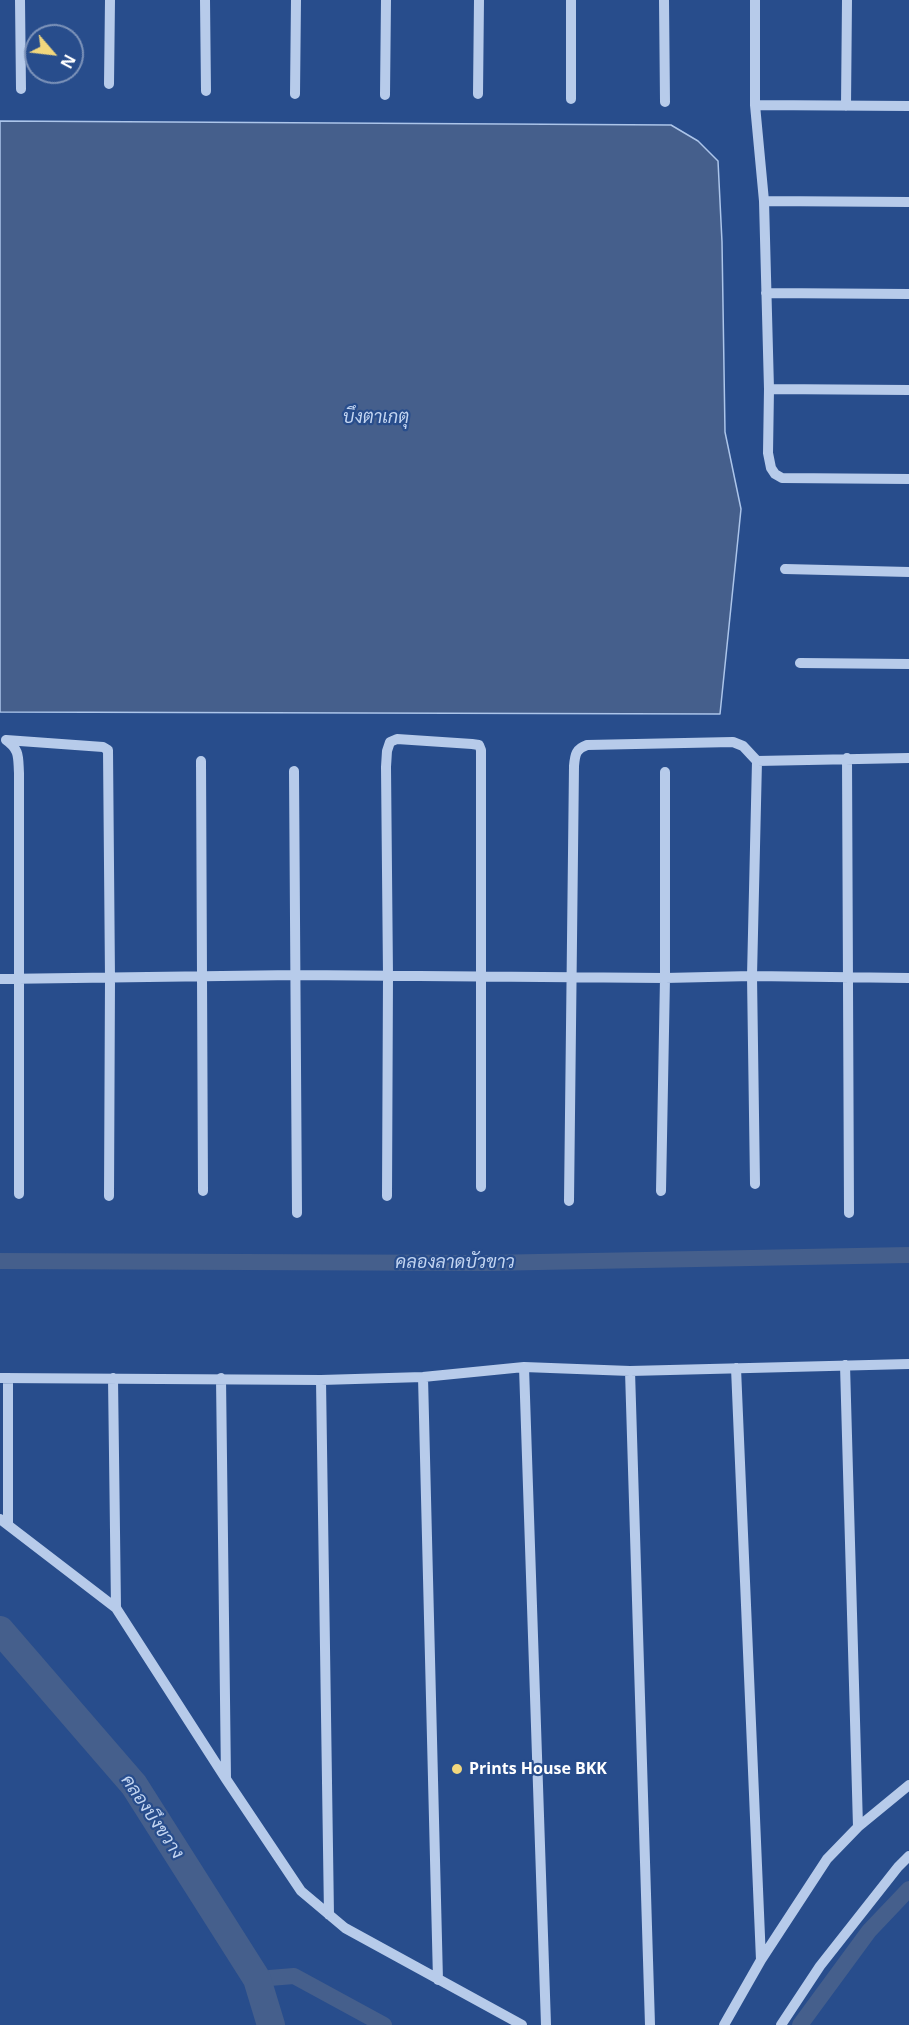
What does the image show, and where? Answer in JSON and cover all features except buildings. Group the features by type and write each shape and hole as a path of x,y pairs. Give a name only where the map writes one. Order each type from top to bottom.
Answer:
{"street":[{"path":"20,0 21,89"},
{"path":"109,84 110,0"},
{"path":"205,0 206,91"},
{"path":"295,94 296,0"},
{"path":"385,95 386,0"},
{"path":"478,94 479,0"},
{"path":"571,0 571,99"},
{"path":"664,0 665,102"},
{"path":"755,0 755,105 764,201 769,389 768,453 771,468 776,474 791,478 909,479"},
{"path":"846,106 848,0"},
{"path":"755,105 909,106"},
{"path":"764,201 909,202"},
{"path":"766,292 909,294"},
{"path":"769,389 909,390"},
{"path":"785,569 909,572"},
{"path":"800,663 909,664"},
{"path":"387,1196 386,759 390,742 397,739 472,744 479,745 481,750 481,1187"},
{"path":"3,740 14,746 18,754 19,1194"},
{"path":"3,740 103,747 108,750 109,1196"},
{"path":"569,1201 574,766 575,754 579,748 587,745 732,742 743,746 757,761 752,976 756,1184"},
{"path":"847,758 849,1213"},
{"path":"757,761 909,758"},
{"path":"201,761 204,1191"},
{"path":"294,771 297,1213"},
{"path":"661,1191 665,978 665,772"},
{"path":"0,979 296,975 909,978"},
{"path":"522,2025 354,1933 301,1890 226,1779 116,1608 4,1522 4,1378 321,1380 423,1377 524,1367 630,1371 909,1364"},
{"path":"845,1365 858,1827"},
{"path":"524,1367 546,2025"},
{"path":"736,1368 761,1960"},
{"path":"630,1371 650,2025"},
{"path":"423,1377 438,1980"},
{"path":"113,1378 116,1608"},
{"path":"221,1378 226,1779"},
{"path":"321,1380 329,1915"},
{"path":"724,2025 761,1960 827,1859 858,1827 909,1785"},
{"path":"781,2025 820,1966 909,1856"}],"water":[{"name":"บึงตาเกตุ","path":"0,121 671,125 698,141 718,161 722,242 725,432 741,509 720,714 0,712"}],"waterway":[{"name":"คลองลาดบัวขาว","path":"0,1261 486,1263 909,1255"},
{"name":"คลองบึงขวาง","path":"0,1630 134,1785 257,1979 271,2025"},
{"path":"800,2025 869,1931 909,1889"},
{"path":"257,1979 294,1976 384,2025"}],"place":[{"name":"Prints House BKK","path":"457,1769"}]}
